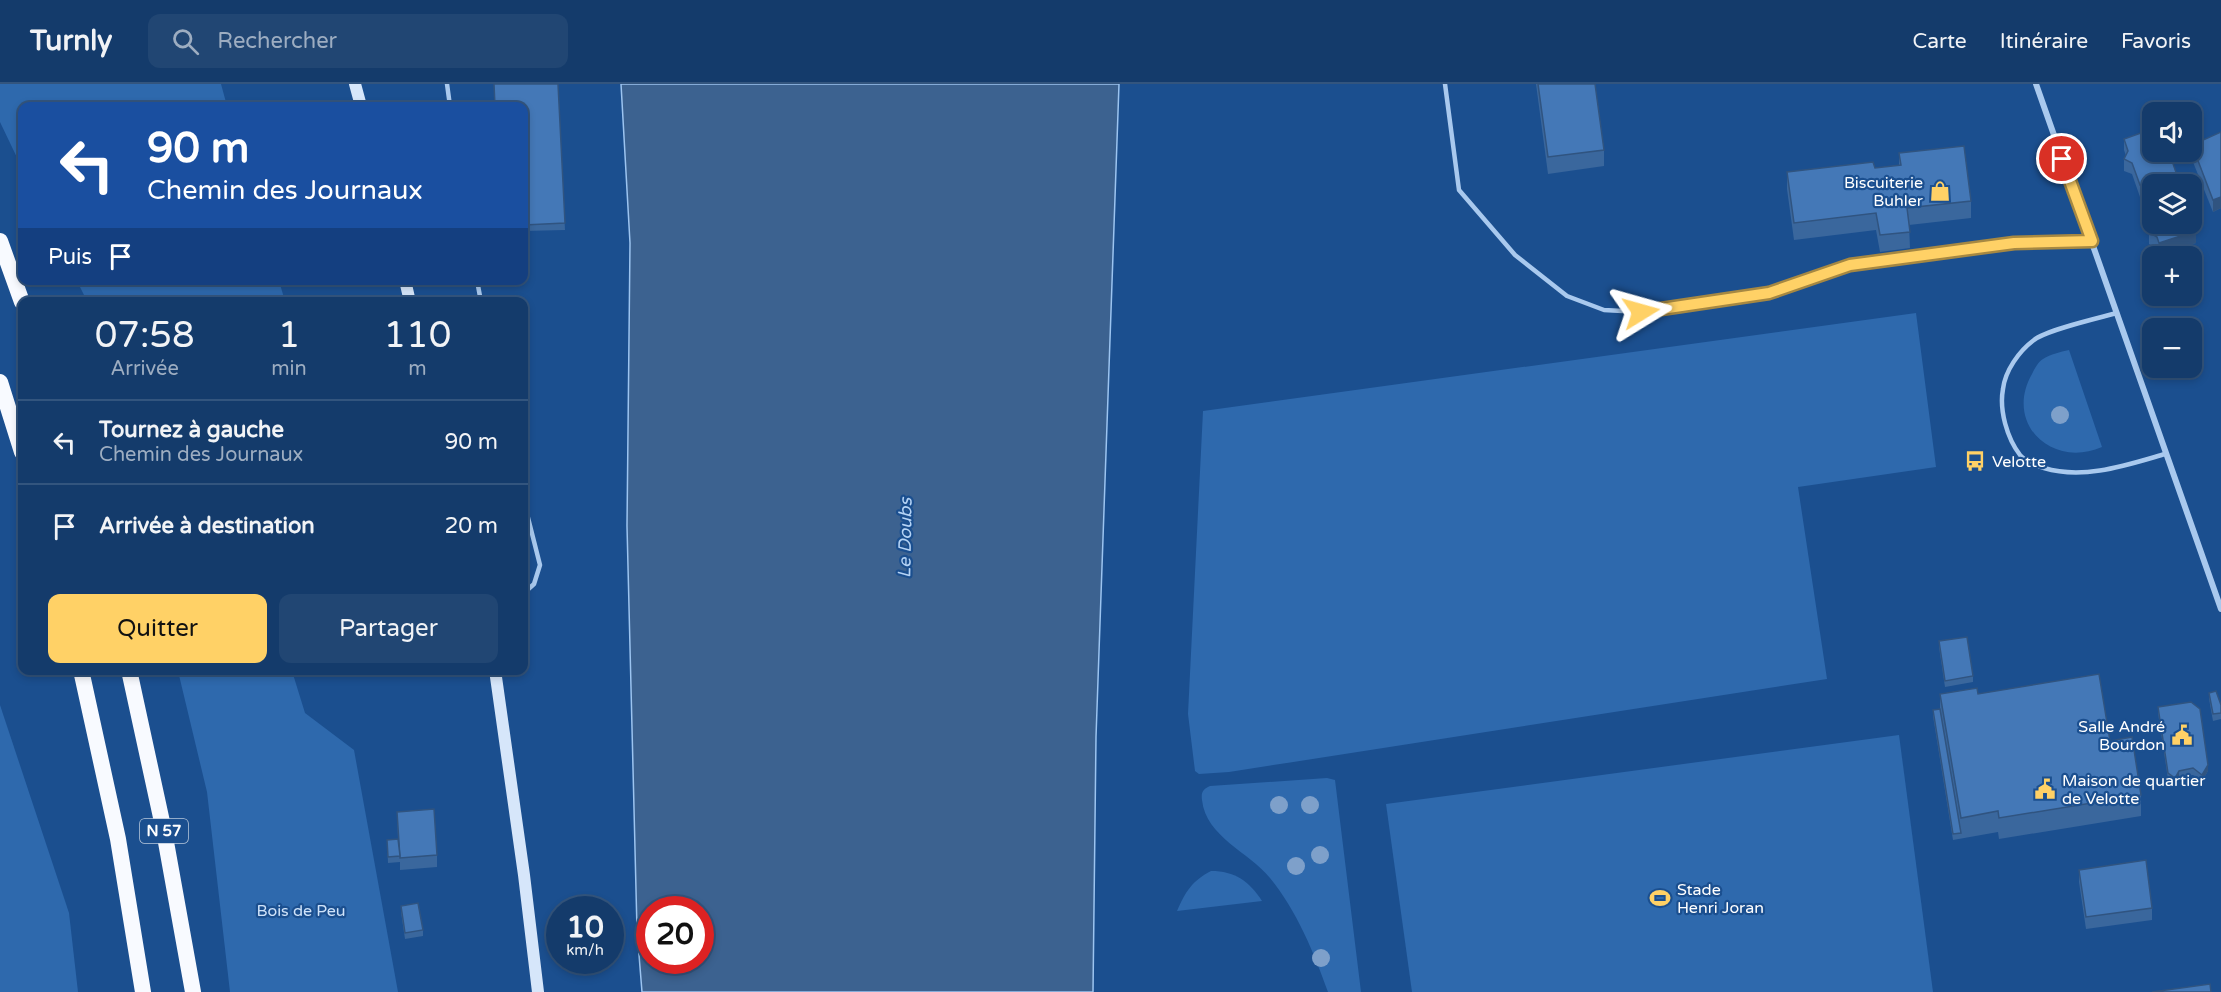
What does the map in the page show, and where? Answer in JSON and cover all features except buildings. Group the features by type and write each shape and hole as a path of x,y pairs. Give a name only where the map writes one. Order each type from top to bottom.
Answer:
{"highway":[{"path":"0,241 20,297"},
{"path":"0,382 18,439"},
{"name":"N 57","path":"82,675 118,839 143,992"},
{"name":"N 57","path":"130,675 164,831 193,992"}],"main road":[{"path":"356,84 360,102"},
{"path":"496,675 538,992"}],"street":[{"path":"2036,84 2221,609"}],"lane":[{"path":"447,84 449,102"},
{"path":"1445,84 1459,190 1515,255 1567,296 1604,310 1641,312 1769,293 1850,265 2014,243 2092,241"},
{"path":"2117,313 2036,338 2021,353 2011,368 2002,389 2002,412 2009,434 2021,456 2043,468 2094,472 2165,454"},
{"path":"528,518 540,565 534,584 528,589"}],"green space":[{"path":"0,84 221,84 226,102 18,102 18,160 0,122"},
{"path":"79,285 280,285 284,297 85,297"},
{"path":"1916,313 1936,467 1798,487 1827,679 1229,772 1199,774 1195,771 1188,714 1203,411"},
{"path":"2069,350 2102,447 2083,452 2066,452 2050,446 2037,437 2028,424 2024,409 2025,392 2038,363 2049,356"},
{"name":"Bois de Peu","path":"179,675 293,675 305,713 354,750 398,992 230,992 207,792"},
{"path":"0,705 69,913 78,992 0,992"},
{"name":"Stade Henri Joran","path":"1899,735 1933,992 1412,992 1386,804"},
{"path":"1327,778 1335,780 1361,992 1328,992 1304,933 1280,891 1261,869 1211,824 1202,800 1203,791 1210,786"},
{"path":"1211,871 1220,871 1241,878 1262,901 1177,911 1190,887"}],"water":[{"name":"Le Doubs","path":"621,84 1119,84 1096,737 1093,992 642,992 641,974 714,974 714,896 636,896 627,526 630,243"}],"place":[{"name":"Biscuiterie Buhler","path":"1940,191"},
{"name":"Velotte","path":"1975,461"},
{"name":"Salle André Bourdon","path":"2182,735"},
{"name":"Maison de quartier de Velotte","path":"2045,789"},
{"name":"Stade Henri Joran","path":"1660,898"}],"route":[{"path":"1641,312 1769,293 1850,265 2014,243 2092,241 2062,159"}]}
